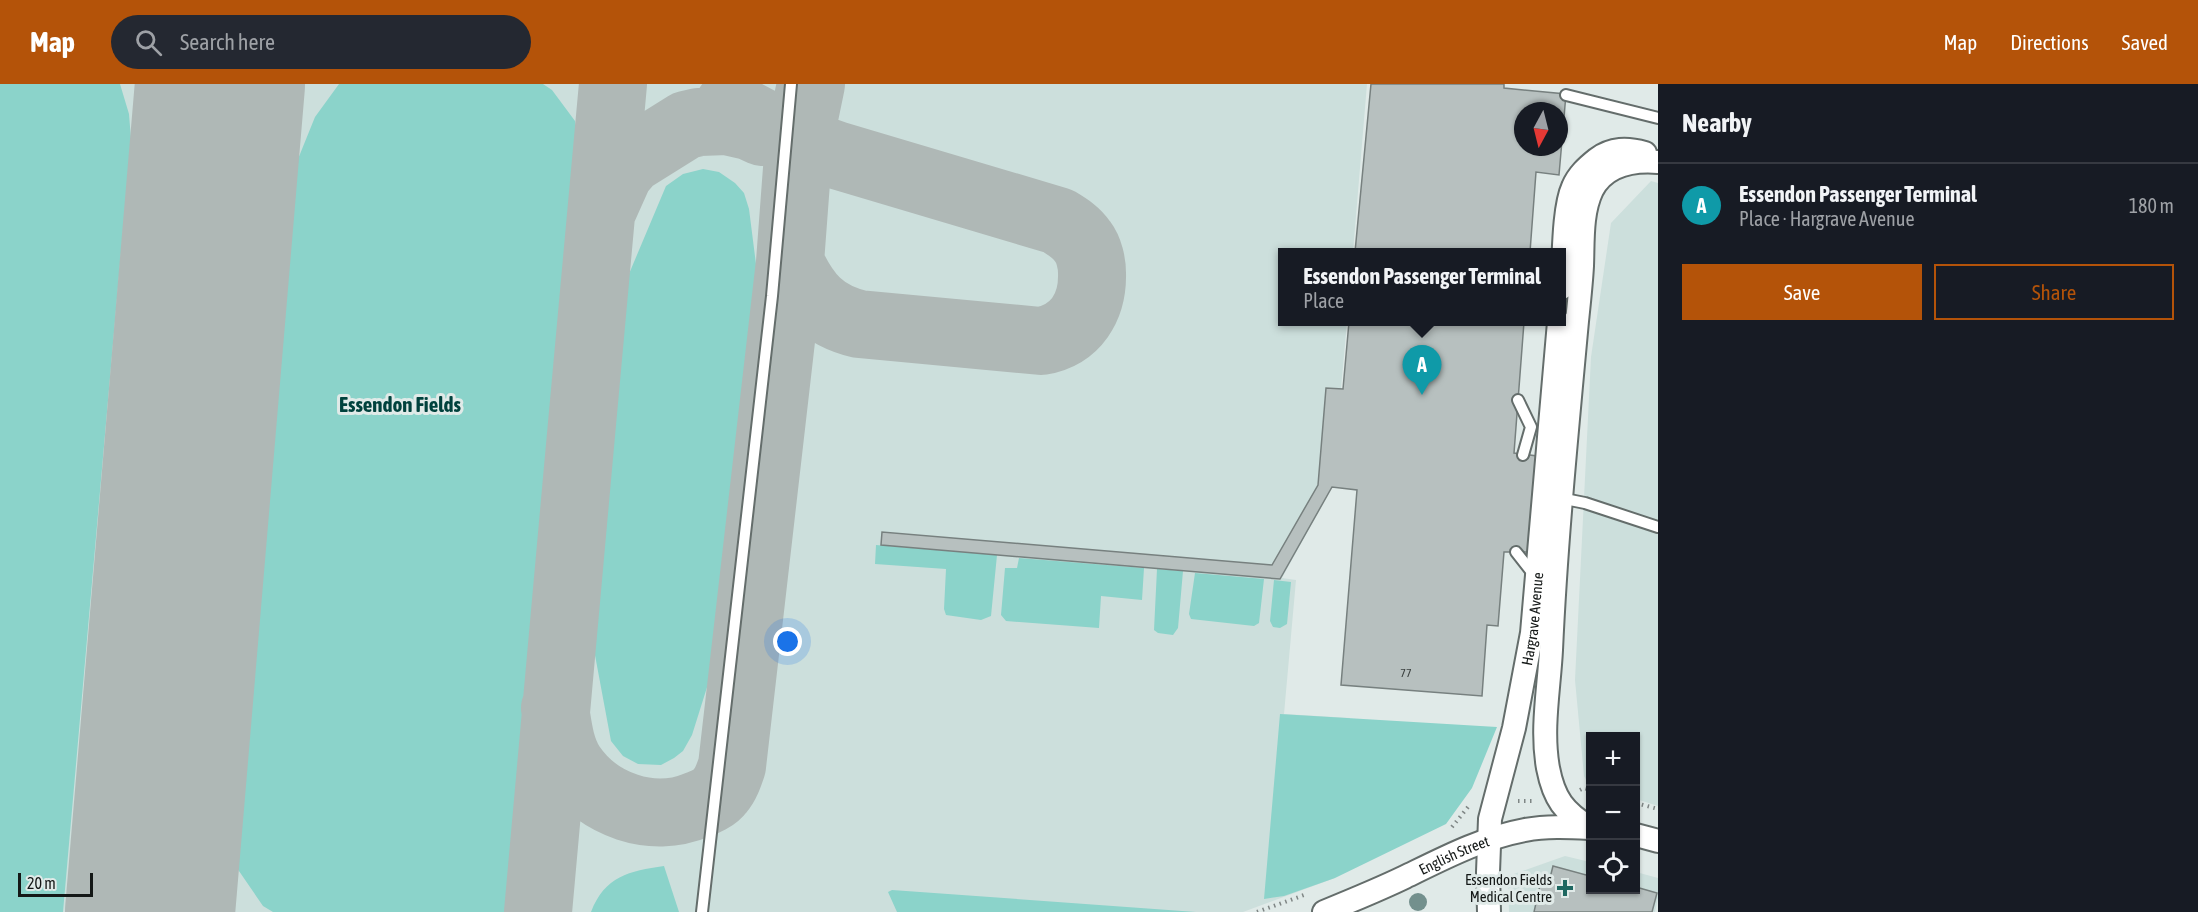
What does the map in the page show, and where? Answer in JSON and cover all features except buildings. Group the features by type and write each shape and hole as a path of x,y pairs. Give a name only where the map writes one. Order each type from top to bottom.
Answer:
{"street":[{"path":"1565,248 1569,200 1581,173 1606,153 1620,149 1658,158"},
{"name":"Hargrave Avenue","path":"1489,912 1489,839 1494,800 1507,756 1546,577 1588,200 1596,183 1611,170 1627,163 1658,162"},
{"name":"Hargrave Avenue","path":"1553,498 1548,458 1559,326"},
{"path":"1546,577 1546,757 1551,781 1560,803 1574,818 1586,826"},
{"name":"English Street","path":"1324,912 1489,839 1535,828 1586,828"},
{"path":"1640,836 1658,841"}],"lane":[{"path":"702,912 772,296 791,84"},
{"path":"1566,95 1658,118"},
{"path":"1518,400 1548,458"},
{"path":"1523,455 1531,427"},
{"path":"1553,498 1585,503 1658,527"},
{"path":"1516,552 1546,577"}],"path":[{"path":"1640,804 1658,809"}],"shaded area":[{"path":"0,84 1367,84 1353,248 1278,248 1278,326 1347,326 1332,487 1282,578 1296,580 1284,714 1350,718 1335,878 1243,912 0,912"},
{"path":"0,84 120,84 129,114 131,139 63,912 0,912"},
{"path":"339,84 543,84 552,90 575,121 585,174 527,874 511,912 273,912 263,906 228,855 298,159 315,117"},
{"path":"703,169 719,172 735,183 744,193 749,209 757,272 714,665 692,735 683,751 661,765 638,764 623,756 611,741 591,624 626,281 666,186 683,174"},
{"path":"1651,181 1658,183 1658,806 1640,800 1640,732 1586,732 1586,780 1575,680 1591,357 1611,223"},
{"path":"876,545 997,555 991,616 981,620 946,615 944,609 946,569 875,564"},
{"path":"1019,558 1144,568 1142,600 1101,596 1099,628 1006,621 1001,615 1005,568 1017,568"},
{"path":"1157,569 1183,571 1178,628 1173,635 1158,633 1154,630"},
{"path":"1195,573 1264,579 1259,623 1254,626 1191,619 1189,614"},
{"path":"1274,580 1291,582 1287,624 1280,628 1273,627 1270,621"},
{"path":"1280,714 1497,727 1472,788 1446,824 1335,878 1284,896 1264,899"},
{"path":"1565,856 1586,861 1586,894 1640,894 1640,873 1658,878 1658,898 1655,912 1509,912 1508,876"},
{"path":"664,866 679,912 591,912 603,890 620,877 640,870"},
{"path":"892,890 1196,912 897,912 888,892"}],"taxiway":[{"path":"218,113 229,84"},
{"path":"538,912 613,84"},
{"path":"555,708 562,745 571,765 596,791 627,807 662,812 700,804 713,798 722,788 728,776 732,766 790,262 799,142 811,84"},
{"path":"729,105 799,142 1058,221 1075,233 1085,245 1091,265 1092,285 1086,308 1073,326 1064,333 1041,341 859,324 846,320 825,309 809,294 790,262"},
{"path":"602,211 619,173 630,160 686,125 727,121 749,126 762,132"},
{"path":"153,875 158,897 174,912"}],"runway":[{"path":"150,912 220,84"}],"place":[{"name":"Essendon Passenger Terminal","path":"1422,395"},
{"name":"Essendon Fields Medical Centre","path":"1565,888"}],"district":[{"name":"Essendon Fields","path":"400,404"}]}
